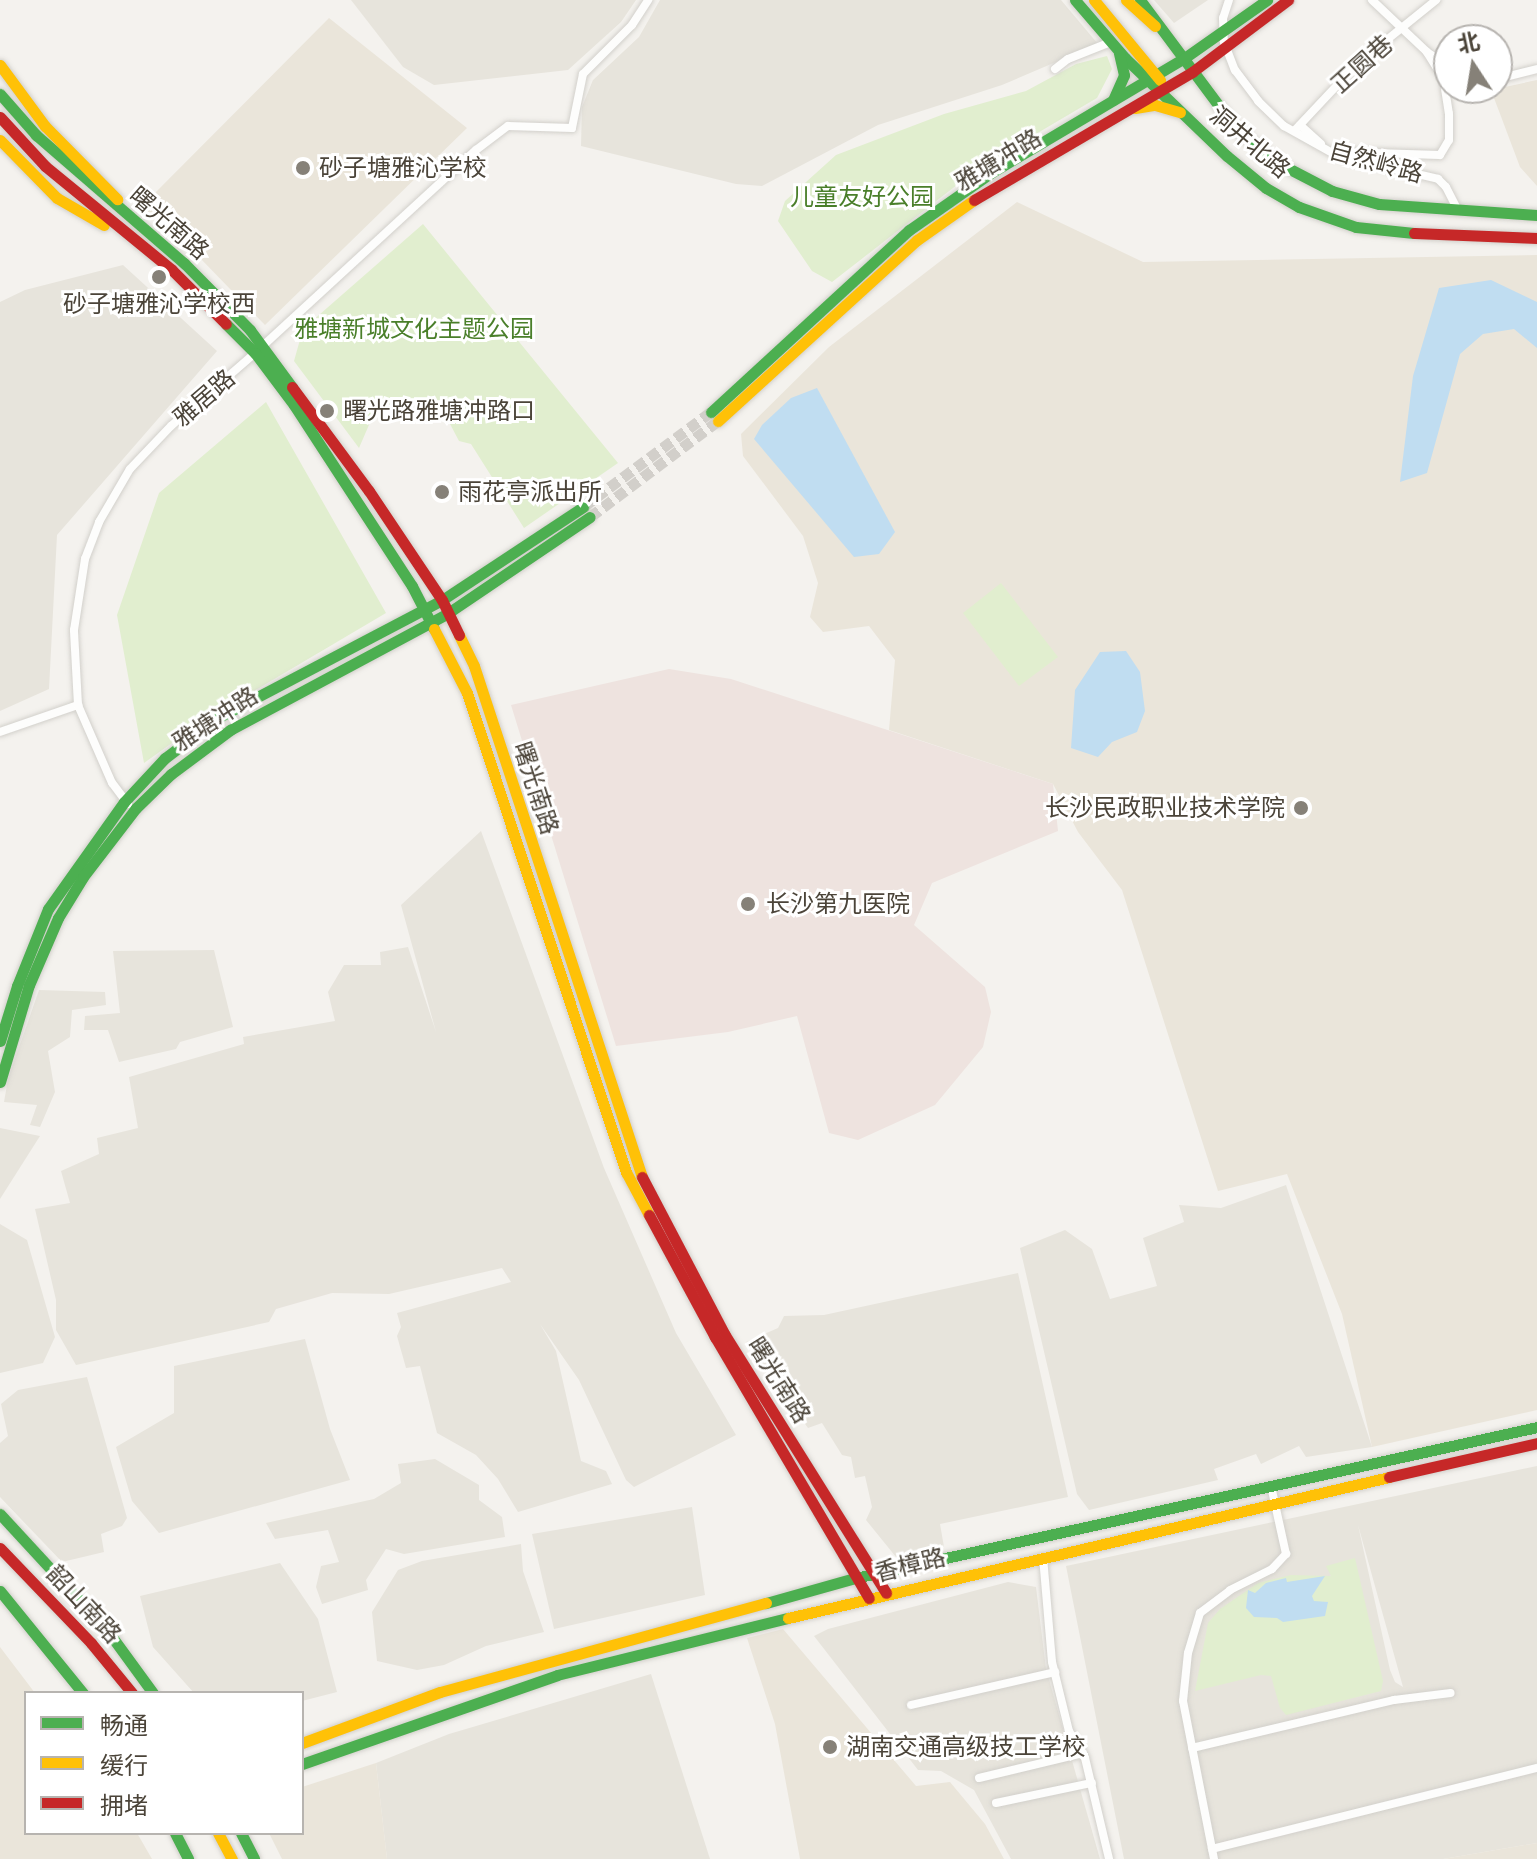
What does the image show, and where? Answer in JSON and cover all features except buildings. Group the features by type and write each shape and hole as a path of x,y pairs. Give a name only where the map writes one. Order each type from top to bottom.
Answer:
{"main road":[{"name":"洞井北路","path":"1075,0 1113,44 1152,77 1184,114 1266,188 1327,218 1387,232 1537,238"},
{"path":"1094,0 1152,77"},
{"path":"1126,0 1168,37"},
{"name":"洞井北路","path":"1140,0 1237,130 1257,148 1311,180 1356,199 1459,212 1537,215"},
{"name":"雅塘冲路","path":"1267,0 1183,59 989,174 909,230 714,416 917,240 968,203 1192,72 1288,0"},
{"path":"1112,102 1124,75 1113,44"},
{"path":"0,65 45,126 90,168 144,229"},
{"name":"曙光南路","path":"0,94 36,135 213,291 369,491 442,600 474,666 635,1163 725,1335 886,1593"},
{"path":"1122,112 1155,105 1184,114"},
{"name":"曙光南路","path":"0,117 45,166 182,278 260,350 364,508 425,609 467,693 626,1172 715,1337 869,1598"},
{"path":"0,140 57,198 133,241"},
{"name":"雅塘冲路","path":"0,1041 17,986 48,909 124,802 165,758 219,717 442,600 583,507"},
{"name":"雅塘冲路","path":"0,1082 29,985 58,918 83,877 136,808 171,774 230,730 432,623 590,517"},
{"name":"香樟路","path":"304,1742 440,1692 855,1578 1537,1427"},
{"name":"香樟路","path":"304,1763 557,1675 886,1593 1537,1443"},
{"path":"0,1514 107,1630 152,1691"},
{"name":"韶山南路","path":"0,1548 91,1643 130,1691"},
{"path":"0,1591 81,1691"},
{"path":"176,1835 188,1859"},
{"path":"219,1835 232,1859"},
{"path":"242,1835 254,1859"}],"street":[{"name":"雅居路","path":"124,802 97,753 78,705 75,617 85,559 99,522 130,469 148,449 476,150 508,126 572,128 583,74 632,25 648,0"},
{"name":"自然岭路","path":"1229,0 1224,31 1226,48 1235,70 1258,101 1336,155 1438,179 1446,187 1459,212"},
{"path":"1372,0 1433,56"},
{"name":"正圆巷","path":"1296,129 1357,64 1436,0"},
{"path":"1055,69 1068,59 1113,44"},
{"path":"1296,129 1339,152 1440,155 1449,140 1449,114 1443,78 1427,52"},
{"path":"1513,75 1537,69"},
{"path":"0,732 78,705"},
{"path":"124,802 136,808"},
{"path":"1271,1486 1286,1554 1281,1561 1212,1602 1200,1613 1192,1632 1183,1701 1213,1854 1537,1768"},
{"path":"1043,1557 1055,1672 1069,1731 1083,1753 1092,1783 1109,1859"},
{"path":"911,1705 1055,1672"},
{"path":"1192,1748 1394,1700 1451,1693"},
{"path":"979,1778 1083,1753"},
{"path":"996,1803 1092,1783"}],"shaded area":[{"path":"351,0 636,0 621,22 568,70 434,85 403,67"},
{"path":"660,0 1061,0 1098,44 1002,85 878,125 762,186 736,184 581,146 582,107 593,80 639,37"},
{"path":"1154,0 1208,0 1174,23"},
{"name":"砂子塘雅沁学校","path":"329,18 467,128 265,325 200,258 141,207"},
{"path":"1537,80 1537,186 1520,167 1496,104 1513,104 1513,85"},
{"name":"长沙民政职业技术学院","path":"1017,202 1143,262 1537,255 1537,1410 1372,1447 1342,1314 1287,1174 1218,1191 1122,890 1078,832 1053,784 889,730 895,660 869,626 823,632 810,617 818,583 803,536 743,456 741,434 829,347"},
{"path":"123,265 217,351 57,535 49,689 0,711 0,302 25,290"},
{"name":"长沙第九医院","path":"669,669 731,679 1053,784 1058,831 932,883 914,925 985,987 991,1012 983,1047 935,1105 858,1140 829,1133 797,1016 728,1032 616,1046 511,705"},
{"path":"481,831 604,1168 676,1333 736,1435 634,1487 626,1480 579,1380 540,1324 556,1351 581,1461 606,1471 612,1484 518,1512 498,1479 476,1455 437,1433 420,1366 406,1368 397,1336 401,1327 397,1313 511,1282 502,1268 389,1294 332,1293 276,1309 269,1322 76,1365 56,1330 56,1300 35,1209 70,1203 61,1171 99,1154 97,1138 138,1128 129,1077 244,1044 243,1037 335,1021 328,992 344,965 381,965 380,952 408,947 436,1032 401,905"},
{"path":"214,950 233,1027 180,1042 176,1049 119,1062 108,1030 84,1030 85,1016 120,1013 113,951"},
{"path":"39,990 105,992 106,1005 72,1010 70,1037 48,1051 55,1092 40,1127 30,1125 37,1105 4,1102 8,1079"},
{"path":"0,1128 40,1136 0,1199"},
{"path":"1286,1185 1372,1447 1306,1457 1299,1446 1261,1464 1256,1454 1214,1469 1218,1480 1089,1510 1077,1494 1020,1248 1065,1230 1092,1249 1110,1299 1157,1286 1143,1238 1184,1222 1179,1205 1221,1208"},
{"path":"0,1224 27,1240 55,1337 43,1363 0,1373"},
{"path":"1018,1273 1068,1497 940,1524 944,1547 896,1557 866,1520 872,1507 865,1476 855,1478 851,1457 842,1455 822,1423 808,1428 746,1342 778,1328 784,1316 824,1315"},
{"path":"305,1339 330,1429 350,1480 159,1533 132,1501 116,1447 174,1413 174,1366"},
{"path":"87,1377 127,1518 122,1526 101,1534 104,1552 62,1562 0,1497 0,1443 8,1436 1,1404 18,1390"},
{"path":"435,1459 479,1485 479,1500 502,1517 505,1537 404,1554 386,1549 366,1580 368,1590 322,1604 316,1587 321,1566 339,1562 328,1530 275,1539 266,1523 374,1499 401,1483 398,1464"},
{"path":"1537,1466 1537,1843 1443,1859 1124,1859 1066,1566","holes":["1358,1525 1403,1687 1395,1682 1390,1670"]},
{"path":"692,1507 705,1595 554,1629 532,1534"},
{"path":"521,1544 523,1571 544,1632 486,1646 444,1665 417,1670 377,1661 372,1612 398,1570 422,1561"},
{"path":"280,1563 318,1619 337,1692 304,1700 304,1691 192,1691 153,1647 140,1596"},
{"path":"1008,1582 1036,1587 1046,1669 1100,1859 1011,1859 974,1790 941,1771 918,1770 814,1636 828,1629"},
{"name":"湖南交通高级技工学校","path":"783,1629 916,1786 950,1782 985,1824 1004,1859 800,1859 775,1724 747,1638"},
{"path":"0,1647 33,1691 24,1691 24,1835 138,1835 152,1859 0,1859"},
{"path":"651,1674 710,1859 387,1859 376,1763 449,1734"},
{"path":"376,1763 387,1859 282,1859 270,1835 304,1835 304,1786"},
{"path":"1537,1843 1537,1859 1443,1859"}],"green space":[{"name":"儿童友好公园","path":"1107,56 1112,69 1097,98 980,167 832,282 812,271 778,221 785,201 836,155 944,114 1026,91 1076,64"},
{"name":"雅塘新城文化主题公园","path":"423,224 618,463 524,528 471,444 459,441 440,405 378,404 359,448 294,361 303,329"},
{"path":"266,402 386,613 200,723 144,763 117,615 159,493"},
{"path":"1001,583 1058,657 1019,686 963,613"},
{"path":"1355,1558 1383,1681 1381,1691 1286,1715 1280,1708 1271,1676 1261,1675 1195,1691 1208,1623 1220,1609 1258,1583 1291,1575 1331,1576 1326,1566"}],"water":[{"path":"1491,280 1537,302 1537,348 1514,329 1483,334 1460,354 1427,473 1400,482 1413,376 1439,288"},
{"path":"817,388 895,532 879,554 854,557 754,439 762,425 791,398"},
{"path":"1126,651 1140,672 1145,711 1137,732 1112,742 1098,757 1071,748 1075,690 1100,652"},
{"path":"1325,1576 1312,1596 1314,1601 1328,1602 1325,1616 1283,1622 1277,1618 1254,1617 1246,1608 1248,1590 1255,1593 1266,1583 1286,1578 1287,1582"}],"tunnel":[{"path":"583,507 711,412"},
{"path":"590,517 718,421"}],"traffic: fast":[{"path":"1075,0 1125,58 1227,156 1266,188 1299,207 1356,227 1414,233"},
{"path":"1140,0 1237,130 1284,166 1332,191 1379,204 1537,215"},
{"path":"711,412 909,230 989,174 1183,59 1267,0"},
{"path":"1113,100 1124,75 1119,53"},
{"path":"0,94 36,135 184,263 250,330 292,387"},
{"path":"226,324 255,353 294,405 412,586 434,629"},
{"path":"0,1041 17,986 48,909 124,802 165,758 219,717 442,600 583,507"},
{"path":"0,1082 29,985 58,918 83,877 136,808 171,774 230,730 448,613 590,517"},
{"path":"766,1603 855,1578 1537,1427"},
{"path":"0,1514 107,1630 152,1691"},
{"path":"0,1591 81,1691"},
{"path":"304,1763 557,1675 788,1618"},
{"path":"176,1835 188,1859"},
{"path":"242,1835 254,1859"}],"traffic: slow":[{"path":"1094,0 1160,80"},
{"path":"1126,0 1155,26"},
{"path":"0,65 45,126 117,199"},
{"path":"1135,108 1155,105 1180,112"},
{"path":"0,140 57,198 104,225"},
{"path":"718,421 917,240 974,200"},
{"path":"434,629 467,693 626,1172 649,1215"},
{"path":"459,635 474,666 642,1177"},
{"path":"788,1618 1389,1477"},
{"path":"304,1742 440,1692 766,1603"},
{"path":"219,1835 232,1859"}],"traffic: jam":[{"path":"974,200 1192,72 1288,0"},
{"path":"0,117 45,166 172,270 226,324"},
{"path":"1414,233 1537,238"},
{"path":"292,387 369,491 442,600 459,635"},
{"path":"642,1177 725,1335 886,1593"},
{"path":"649,1215 715,1337 869,1598"},
{"path":"1389,1477 1537,1443"},
{"path":"0,1548 91,1643 130,1691"}],"place":[{"name":"砂子塘雅沁学校","path":"303,168"},
{"name":"砂子塘雅沁学校西","path":"159,277"},
{"name":"曙光路雅塘冲路口","path":"327,411"},
{"name":"雨花亭派出所","path":"442,492"},
{"name":"长沙民政职业技术学院","path":"1301,808"},
{"name":"长沙第九医院","path":"748,904"},
{"name":"湖南交通高级技工学校","path":"830,1747"}]}
